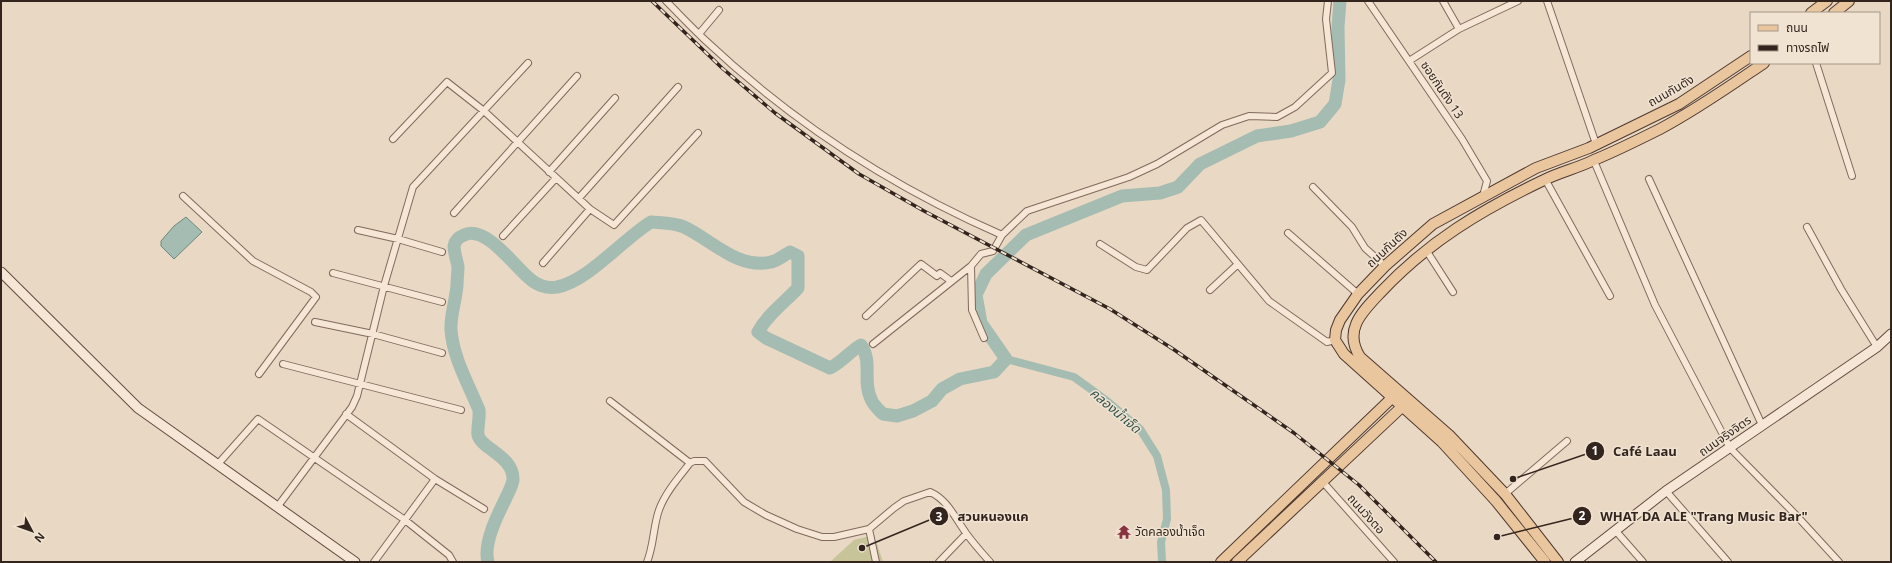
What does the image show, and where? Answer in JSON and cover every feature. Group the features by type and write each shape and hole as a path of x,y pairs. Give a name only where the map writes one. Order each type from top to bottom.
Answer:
{"main road":[{"path":"1835,12 1848,1"},
{"name":"ถนนกันตัง","path":"1335,340 1336,330 1340,320 1358,294 1385,266 1433,224 1536,168 1592,146 1679,104 1750,57"},
{"path":"1395,395 1360,357 1354,347 1352,334 1356,323 1369,304 1395,277 1444,235 1490,208 1545,179 1594,160 1661,128 1762,64"},
{"path":"1716,79 1723,90"},
{"path":"1592,146 1594,160"},
{"path":"1483,196 1490,208"},
{"path":"1385,266 1395,277"},
{"path":"1335,340 1339,348 1356,366 1449,435 1505,494 1558,562"},
{"path":"1222,562 1395,395"},
{"path":"1237,562 1405,403"},
{"path":"1405,403 1486,489 1545,562"},
{"path":"1486,489 1494,482"}],"street":[{"path":"666,1 699,34 765,91 845,151 922,197 964,219 1002,235"},
{"path":"873,344 971,266 981,254 993,251 1002,235 1027,212 1129,177 1157,164 1222,125 1249,116 1277,118 1294,107 1332,73 1326,19 1328,1"},
{"name":"ซอยกันตัง 13","path":"1368,1 1462,140 1486,181 1483,196"},
{"path":"1444,1 1459,29"},
{"path":"1409,61 1459,29 1518,1"},
{"path":"1547,1 1592,146"},
{"path":"699,34 719,10"},
{"path":"278,506 346,414 357,396 384,286 413,187 528,63"},
{"path":"1816,64 1852,176"},
{"path":"454,213 577,76"},
{"path":"394,139 447,82 484,111 590,209 614,225 698,133"},
{"path":"579,198 678,87"},
{"path":"549,172 615,98"},
{"path":"1594,160 1655,305 1730,448 1795,514 1839,562"},
{"path":"503,236 556,178"},
{"path":"1545,179 1610,296"},
{"path":"1649,179 1762,425"},
{"path":"1313,187 1352,227 1365,248 1385,266"},
{"path":"183,196 253,261 311,292 316,297 259,374"},
{"path":"543,263 590,209"},
{"path":"1100,244 1136,267 1148,270 1187,228 1201,220 1270,301 1327,342 1335,340"},
{"path":"1807,227 1841,289 1877,347"},
{"path":"358,230 398,239 442,252"},
{"path":"1288,234 1358,294"},
{"path":"1426,250 1453,292"},
{"path":"866,316 921,264 938,276 940,273 951,281"},
{"path":"1210,290 1238,264"},
{"path":"971,266 972,310 984,338"},
{"path":"1,272 138,408 355,562"},
{"path":"333,273 442,302"},
{"path":"314,322 373,334 442,353"},
{"name":"ถนนจริงจิตร","path":"1575,562 1666,491 1877,347 1891,334"},
{"path":"283,364 462,410"},
{"path":"610,401 690,463"},
{"path":"346,414 435,479 484,509"},
{"path":"218,464 258,419 405,520 449,555 453,562"},
{"path":"1505,494 1567,441"},
{"path":"647,562 652,549 659,508 673,485 690,463 694,461 705,462 744,502 766,516 797,529 822,537 834,537 869,529 894,508 904,502 930,492 939,496 945,501 966,534 990,562"},
{"path":"374,562 435,479"},
{"name":"ถนนวังตอ","path":"1322,481 1394,562"},
{"path":"1666,491 1728,562"},
{"path":"869,529 876,562"},
{"path":"1615,530 1643,562"},
{"path":"939,562 966,534"}],"shaded area":[{"path":"186,217 202,232 174,259 161,246 161,241 174,226"},
{"path":"874,535 883,562 830,562 854,540"}],"waterway":[{"path":"488,562 487,547 489,539 513,480 512,472 508,465 480,440 478,435 479,410 458,361 452,340 451,325 458,267 454,246 456,240 460,237 472,233 490,241 499,248 523,273 538,284 549,287 557,287 569,283 593,269 640,229 651,222 684,227 736,258 747,262 771,262 790,252 798,256 798,288 771,314 758,332 766,338 830,368 861,345 865,351 867,385 872,401 883,414 897,416 913,411 932,401 942,389 960,379 994,372 1006,359 981,323 976,295 986,274 1026,235 1122,196 1160,193 1178,187 1200,164 1257,136 1291,131 1320,122 1335,104 1339,80 1338,27 1340,1"},
{"name":"คลองน้ำเจ็ด","path":"1006,359 1074,377 1107,401 1140,429 1157,456 1166,490 1167,519 1161,542 1162,562"}],"railway":[{"path":"652,1 722,68 775,113 859,174 924,211 1110,309 1173,349 1294,433 1359,485 1436,562"}],"place":[{"name":"Café Laau","path":"1513,479"},
{"name":"วัดคลองน้ำเจ็ด","path":"1124,532"},
{"name":"WHAT DA ALE \"Trang Music Bar\"","path":"1497,537"},
{"name":"สวนหนองแค","path":"862,548"}]}
